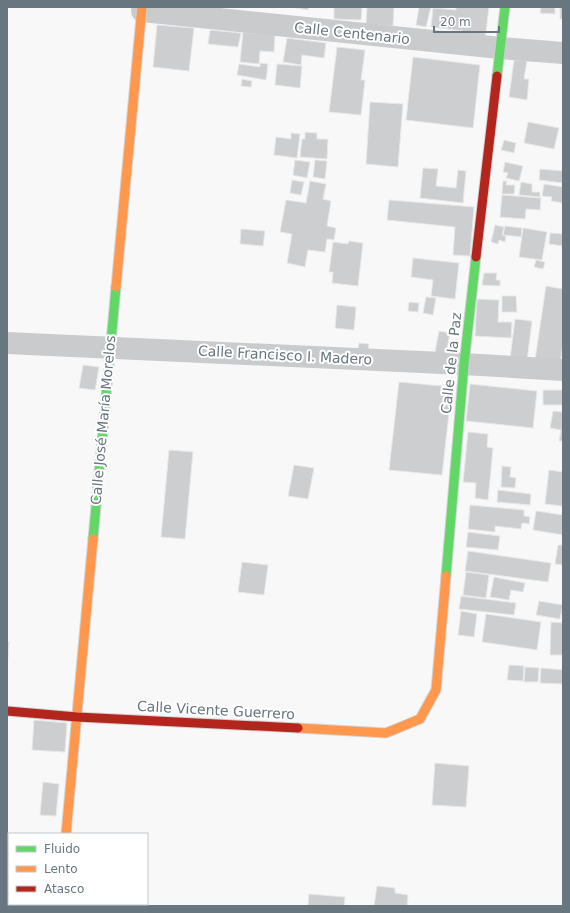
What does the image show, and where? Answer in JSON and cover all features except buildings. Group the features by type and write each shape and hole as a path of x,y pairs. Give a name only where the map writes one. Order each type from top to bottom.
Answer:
{"street":[{"name":"Calle de la Paz","path":"420,719 436,690 464,364 505,7"},
{"name":"Calle Centenario","path":"142,9 500,48 563,53"},
{"name":"Calle José María Morelos","path":"66,833 142,9"},
{"name":"Calle Francisco I. Madero","path":"7,343 563,370"},
{"name":"Calle Vicente Guerrero","path":"7,711 77,717 386,733 420,719"}],"traffic: fast":[{"path":"497,76 505,7"},
{"path":"446,576 464,364 476,257"},
{"path":"93,539 116,287"}],"traffic: slow":[{"path":"116,287 142,7"},
{"path":"66,833 93,539"},
{"path":"298,728 386,733 420,719 436,690 446,576"}],"traffic: jam":[{"path":"476,257 497,76"},
{"path":"7,711 77,717 298,728"}]}
